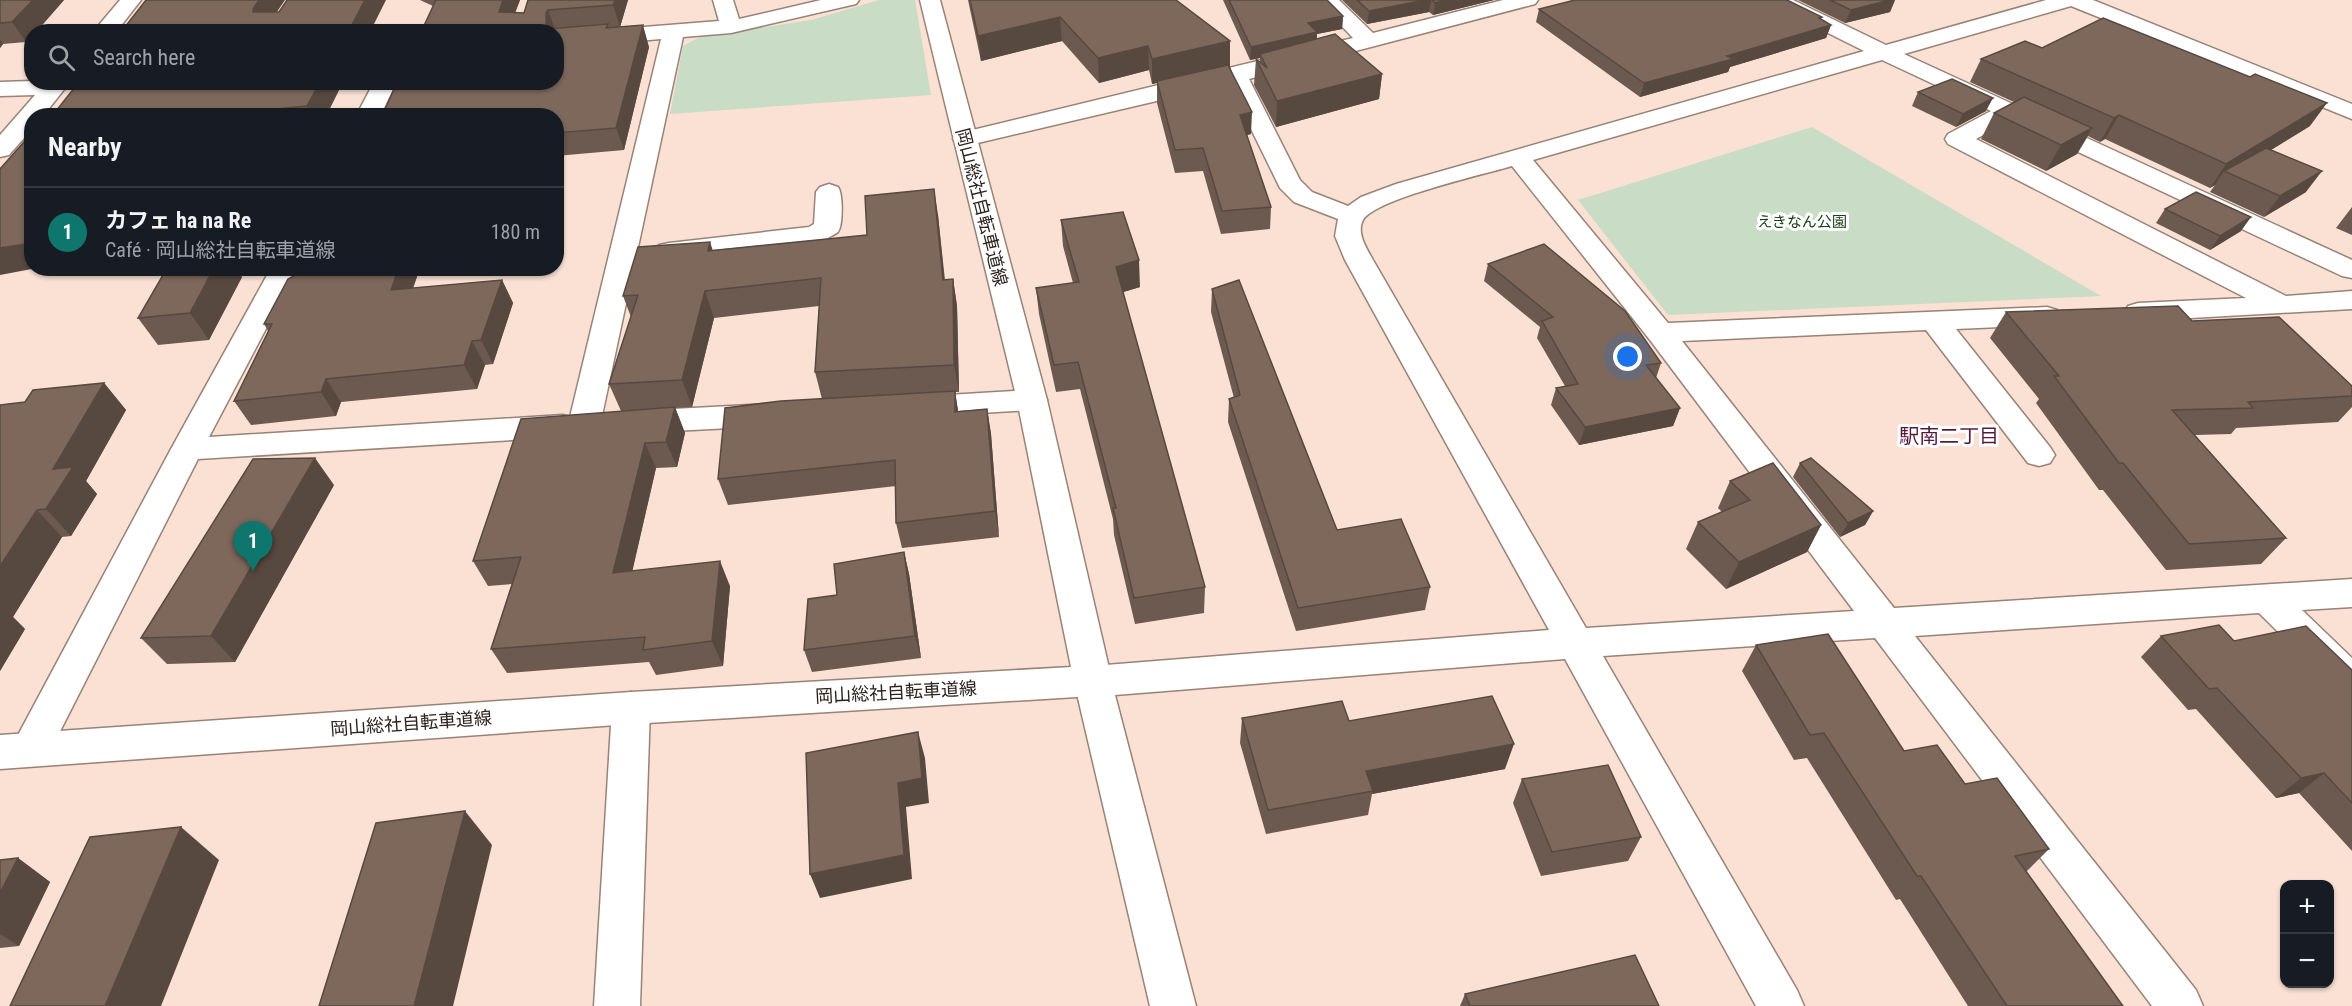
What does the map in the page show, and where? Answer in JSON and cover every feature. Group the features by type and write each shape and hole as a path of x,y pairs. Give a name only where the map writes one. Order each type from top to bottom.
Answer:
{"street":[{"path":"111,24 131,0"},
{"path":"723,0 731,27"},
{"path":"564,40 731,27 846,0"},
{"name":"岡山総社自転車道線","path":"15,750 632,708 1093,681 1032,400 930,0"},
{"path":"1327,0 1368,42"},
{"path":"965,139 1236,75 1528,0"},
{"path":"1777,0 2352,270"},
{"path":"1781,1006 1359,260 1350,241 1348,227 1353,216 1383,197 2069,0"},
{"path":"2074,0 2352,112"},
{"path":"2120,0 2352,91"},
{"path":"584,425 673,33"},
{"path":"1236,75 1289,183 1303,197 1353,216"},
{"path":"0,89 24,87"},
{"path":"37,108 53,90"},
{"path":"372,108 382,90"},
{"path":"2010,111 1958,139 2283,305"},
{"path":"0,150 24,123"},
{"path":"1518,158 1660,333 2180,1006"},
{"path":"622,256 815,234 827,228 829,192"},
{"path":"15,750 187,449 281,276"},
{"path":"2108,313 2352,300"},
{"path":"1660,333 2073,315"},
{"path":"1934,321 2039,455"},
{"path":"890,408 1032,400"},
{"path":"187,449 796,413"},
{"path":"1173,1006 1093,681 1576,643 2352,593"},
{"path":"2266,598 2352,681"},
{"path":"617,1006 632,708"}],"green space":[{"path":"879,0 915,0 931,95 670,114 683,46 700,37 811,20"},
{"name":"えきなん公園","path":"1812,127 2101,296 1668,315 1578,200"}],"building":[{"path":"0,0 33,0 12,22 0,23"},
{"path":"146,0 259,0 253,12 279,12 287,0 365,0 352,24 127,24"},
{"path":"436,0 503,0 499,12 524,13 528,0 615,0 613,5 548,10 546,24 425,24"},
{"path":"970,0 1176,0 1230,41 1152,59 1148,46 1098,58 1060,17 978,36"},
{"path":"1229,0 1327,0 1343,16 1308,23 1317,32 1251,47"},
{"path":"1357,0 1426,0 1369,11"},
{"path":"1575,0 1787,0 1822,17 1819,18 1831,25 1727,56 1733,59 1644,83 1539,9"},
{"path":"1830,0 1890,0 1851,10"},
{"path":"2103,18 2250,77 2255,74 2327,103 2226,164 2119,115 2114,118 1981,59 2025,41 2042,48"},
{"path":"608,24 606,28 643,25 616,128 564,132 564,108 386,108 393,90 564,90 564,28"},
{"path":"1335,34 1382,74 1277,101 1256,59 1267,68 1260,54"},
{"path":"1228,65 1252,112 1240,115 1271,207 1222,211 1203,148 1175,150 1157,81"},
{"path":"1952,79 1993,98 1963,114 1918,92"},
{"path":"73,90 316,90 307,106 287,108 58,108"},
{"path":"2024,97 2092,128 2061,145 1994,113"},
{"path":"24,142 24,244 0,248 0,169"},
{"path":"2266,148 2322,171 2280,196 2224,171"},
{"path":"934,189 943,280 953,279 954,365 815,372 821,278 705,291 682,380 609,384 638,295 623,296 638,247 710,242 708,251 867,235 865,196"},
{"path":"2196,192 2251,217 2220,236 2165,209"},
{"path":"1123,212 1139,260 1116,267 1205,587 1134,598 1113,508 1116,508 1078,362 1054,365 1036,288 1079,282 1061,220"},
{"path":"1544,244 1625,311 1661,363 1646,365 1680,408 1585,427 1556,388 1578,384 1542,321 1553,317 1488,264"},
{"path":"162,276 210,276 190,313 138,318"},
{"path":"293,276 396,276 391,290 502,280 481,340 472,341 464,365 326,379 321,392 234,401 272,324 264,324 288,279"},
{"path":"1239,280 1337,530 1401,519 1430,587 1298,608 1229,399 1240,395 1212,289"},
{"path":"2178,306 2192,321 2279,317 2352,386 2352,396 2248,402 2253,408 2172,410 2286,538 2189,544 2123,463 2119,463 2054,376 2059,376 2006,312"},
{"path":"104,383 53,469 73,467 46,509 37,510 0,566 0,405 25,402 33,390"},
{"path":"955,391 955,412 987,409 995,511 896,523 895,460 718,479 725,408 781,401"},
{"path":"675,407 666,442 645,443 613,573 720,561 712,641 643,650 645,637 491,649 521,557 473,561 521,419"},
{"path":"315,458 211,636 141,638 253,459"},
{"path":"1811,458 1873,511 1848,523 1800,463"},
{"path":"1773,463 1821,525 1739,562 1698,522 1750,500 1730,481"},
{"path":"904,552 915,636 804,650 808,599 837,595 834,564"},
{"path":"2219,625 2234,641 2306,626 2352,670 2352,803 2324,773 2301,778 2217,688 2209,689 2161,636"},
{"path":"1828,634 1904,751 1937,745 1965,784 1997,778 2049,849 2015,856 2123,1006 2007,1006 1921,876 1917,876 1824,733 1810,735 1756,645"},
{"path":"1492,696 1514,744 1366,771 1373,791 1268,810 1242,718 1342,701 1349,721"},
{"path":"918,732 922,778 898,783 904,855 810,874 806,753"},
{"path":"1608,765 1641,837 1552,852 1522,779"},
{"path":"465,811 414,1006 319,1006 376,823"},
{"path":"181,827 105,1006 10,1006 90,837"},
{"path":"18,858 0,893 0,860"},
{"path":"1635,955 1659,1006 1470,1006 1465,994"}],"place":[{"name":"カフェ ha na Re","path":"253,571"}],"district":[{"name":"駅南二丁目","path":"1949,436"}]}
